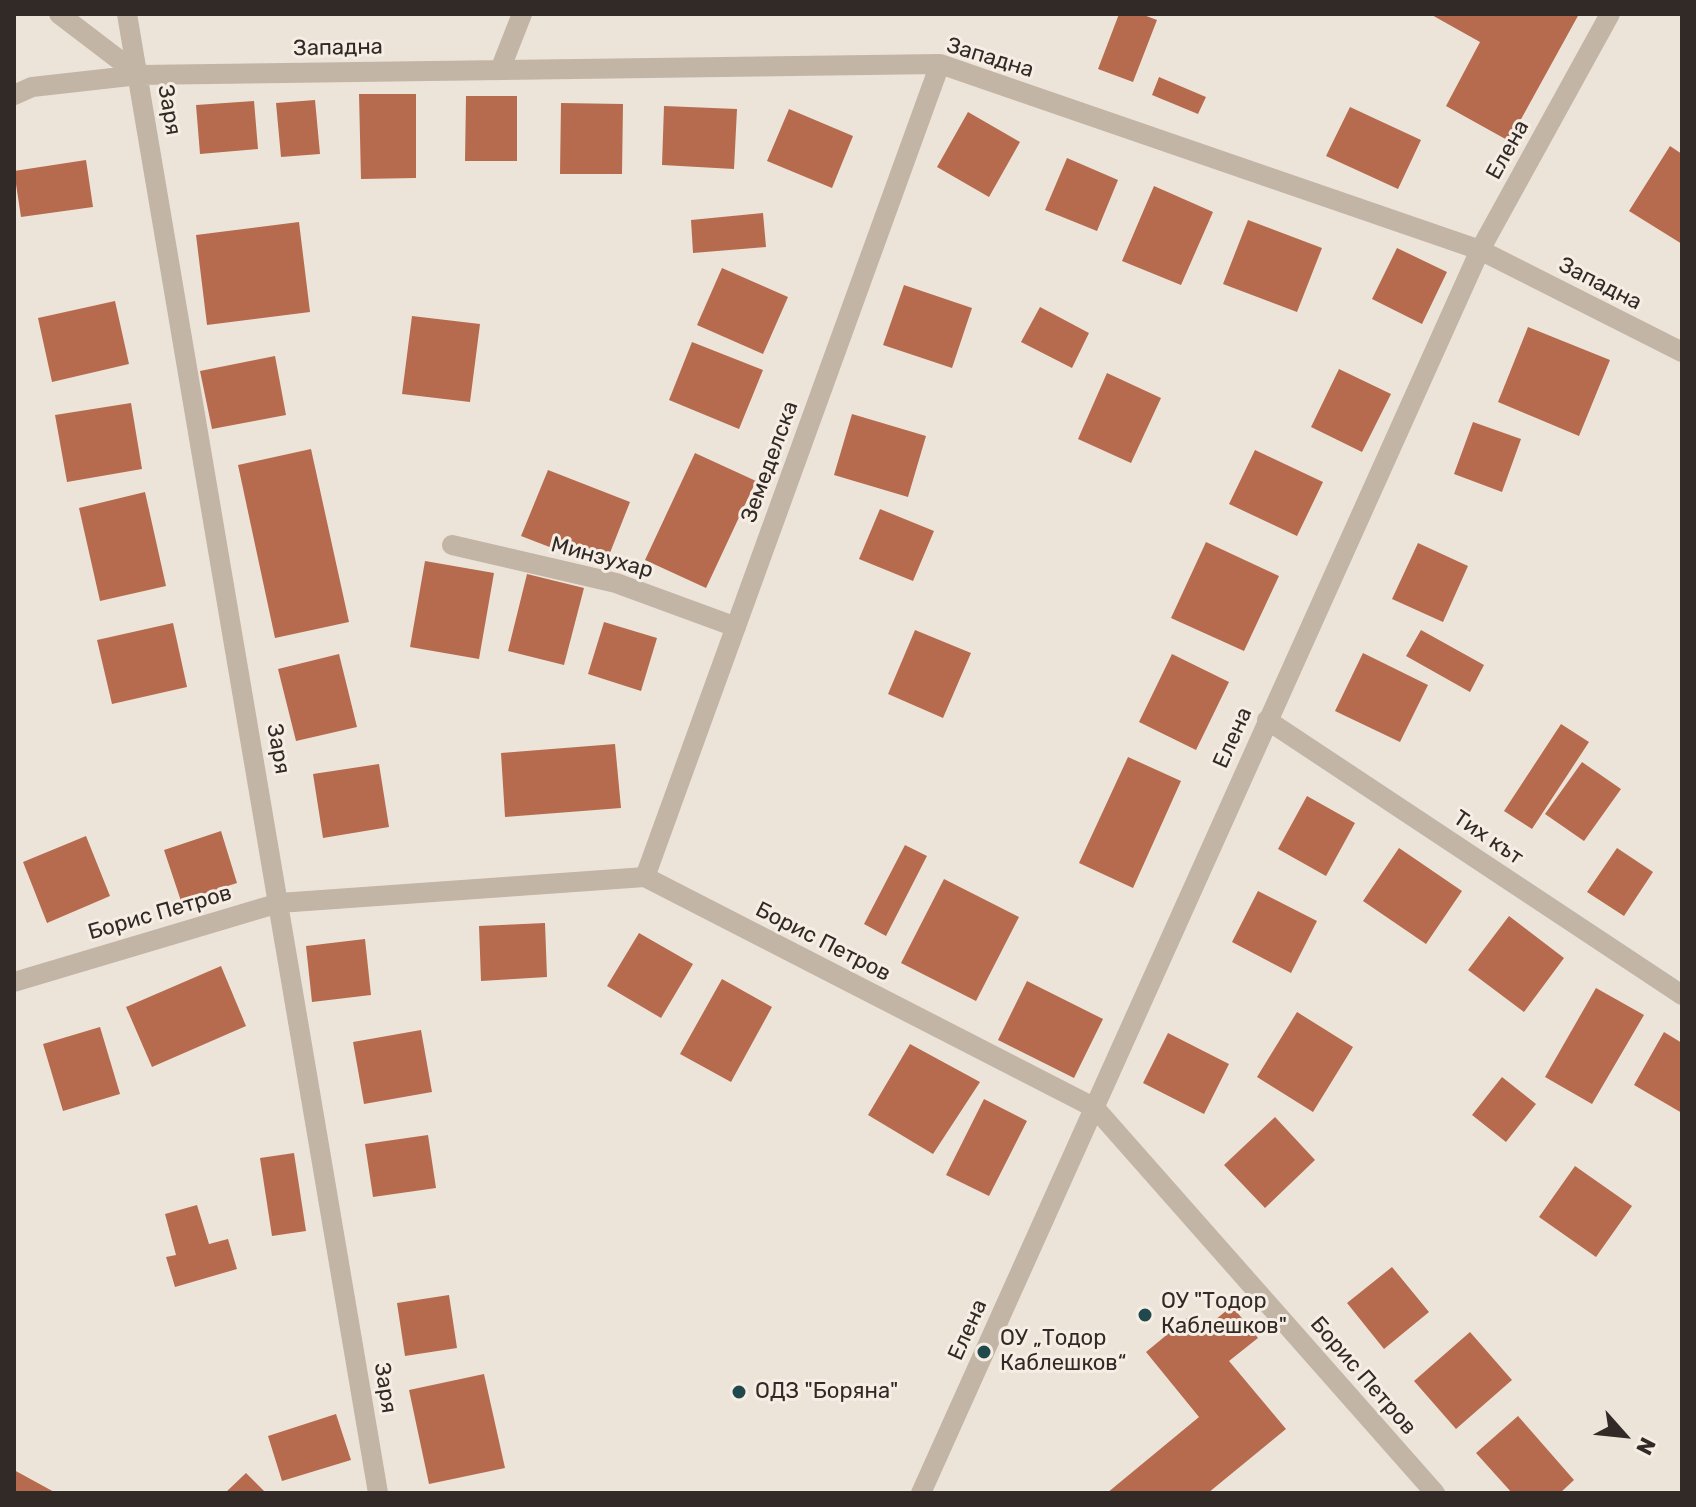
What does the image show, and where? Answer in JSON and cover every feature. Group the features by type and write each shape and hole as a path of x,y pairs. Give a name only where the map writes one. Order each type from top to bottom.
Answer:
{"street":[{"path":"59,14 139,75"},
{"name":"Заря","path":"127,14 378,1493"},
{"path":"500,70 522,14"},
{"name":"Елена","path":"921,1493 1480,250 1610,14"},
{"name":"Западна","path":"14,95 32,87 139,75 940,64 1480,250 1682,352"},
{"name":"Земеделска","path":"645,877 940,64"},
{"name":"Минзухар","path":"452,545 616,583 736,627"},
{"name":"Тих кът","path":"1267,720 1682,995"},
{"name":"Борис Петров","path":"14,982 279,903 645,877 1095,1108 1435,1493"}],"building":[{"path":"1119,14 1141,14 1157,20 1133,82 1098,69"},
{"path":"1430,14 1579,14 1509,141 1446,106 1480,42"},
{"path":"1159,77 1206,97 1198,114 1152,95"},
{"path":"359,94 416,94 416,178 361,179"},
{"path":"466,96 517,96 517,161 465,161"},
{"path":"315,100 320,154 281,157 276,103"},
{"path":"254,101 258,149 200,154 196,105"},
{"path":"561,103 623,104 622,174 560,174"},
{"path":"664,106 737,109 734,169 662,165"},
{"path":"1350,107 1421,140 1398,189 1326,156"},
{"path":"789,109 853,136 832,188 767,161"},
{"path":"968,112 1020,142 989,197 937,167"},
{"path":"1670,146 1682,154 1682,244 1629,211"},
{"path":"1067,158 1118,180 1097,231 1045,210"},
{"path":"86,160 93,207 21,217 14,171"},
{"path":"1154,186 1213,212 1181,285 1122,261"},
{"path":"763,213 766,247 693,253 691,220"},
{"path":"1248,220 1322,248 1297,312 1223,284"},
{"path":"299,222 310,312 207,325 196,235"},
{"path":"1397,248 1447,272 1422,324 1372,299"},
{"path":"722,268 788,297 763,354 697,325"},
{"path":"904,285 972,308 952,368 883,345"},
{"path":"115,301 129,364 52,382 38,318"},
{"path":"1040,307 1089,333 1072,368 1021,342"},
{"path":"412,316 480,324 470,402 402,394"},
{"path":"1528,327 1610,360 1579,436 1498,402"},
{"path":"692,342 763,370 739,429 669,400"},
{"path":"275,356 286,415 212,429 200,371"},
{"path":"1339,369 1391,394 1362,452 1311,427"},
{"path":"1107,373 1161,398 1131,463 1078,439"},
{"path":"131,403 142,469 67,482 55,415"},
{"path":"852,414 926,436 908,497 834,475"},
{"path":"1473,422 1521,439 1502,492 1454,474"},
{"path":"311,449 349,622 275,638 238,465"},
{"path":"1255,450 1323,482 1297,536 1229,504"},
{"path":"695,453 756,481 706,588 645,560"},
{"path":"548,470 630,502 604,568 521,536"},
{"path":"145,492 166,586 100,601 79,508"},
{"path":"880,509 934,531 913,581 859,559"},
{"path":"1206,542 1279,576 1244,651 1171,618"},
{"path":"1418,543 1468,566 1443,622 1392,599"},
{"path":"425,561 494,573 479,659 410,647"},
{"path":"527,574 584,588 564,665 508,651"},
{"path":"604,622 657,638 641,691 588,674"},
{"path":"173,623 187,687 112,704 97,640"},
{"path":"915,630 971,653 943,718 888,694"},
{"path":"1421,630 1484,665 1470,692 1406,656"},
{"path":"1363,653 1428,685 1400,742 1335,711"},
{"path":"339,654 357,727 296,741 278,669"},
{"path":"1172,654 1229,682 1196,750 1139,722"},
{"path":"1561,724 1589,742 1532,829 1504,811"},
{"path":"615,744 621,808 505,817 501,753"},
{"path":"1128,757 1181,781 1133,888 1079,863"},
{"path":"1582,762 1621,789 1584,841 1545,814"},
{"path":"379,764 389,827 323,838 313,774"},
{"path":"1307,796 1355,823 1326,876 1278,849"},
{"path":"221,831 237,883 181,901 164,850"},
{"path":"86,836 110,896 47,923 23,862"},
{"path":"905,845 927,856 886,936 864,924"},
{"path":"1399,848 1462,891 1426,944 1363,901"},
{"path":"1617,848 1653,872 1624,916 1587,892"},
{"path":"944,879 1019,917 976,1001 901,963"},
{"path":"1258,891 1317,921 1291,973 1232,942"},
{"path":"1509,916 1564,958 1524,1012 1468,970"},
{"path":"545,923 547,977 481,981 479,926"},
{"path":"639,933 693,964 661,1018 607,986"},
{"path":"365,939 371,995 312,1002 306,946"},
{"path":"221,966 246,1026 152,1067 126,1007"},
{"path":"722,979 772,1007 731,1082 680,1054"},
{"path":"1027,981 1103,1019 1074,1078 998,1040"},
{"path":"1596,988 1644,1015 1592,1104 1545,1077"},
{"path":"1297,1012 1353,1047 1313,1112 1257,1077"},
{"path":"100,1027 120,1094 63,1111 43,1044"},
{"path":"421,1030 432,1092 364,1104 353,1042"},
{"path":"1664,1032 1682,1043 1682,1113 1634,1085"},
{"path":"1168,1033 1229,1064 1204,1114 1143,1083"},
{"path":"910,1044 980,1082 933,1154 868,1115"},
{"path":"1502,1077 1536,1104 1506,1142 1472,1115"},
{"path":"984,1099 1027,1121 989,1196 946,1175"},
{"path":"1275,1117 1315,1160 1265,1208 1224,1165"},
{"path":"428,1135 436,1188 373,1197 365,1144"},
{"path":"294,1153 306,1231 272,1236 260,1158"},
{"path":"1575,1166 1632,1206 1596,1257 1539,1217"},
{"path":"197,1205 209,1244 228,1239 237,1269 175,1287 166,1257 176,1255 165,1214"},
{"path":"1392,1267 1429,1312 1384,1349 1347,1303"},
{"path":"449,1295 457,1348 405,1356 397,1303"},
{"path":"1232,1306 1258,1338 1229,1361 1286,1429 1208,1493 1107,1493 1199,1417 1146,1352 1192,1314 1204,1329"},
{"path":"1470,1332 1512,1380 1456,1429 1414,1381"},
{"path":"484,1374 505,1468 429,1484 409,1390"},
{"path":"336,1414 351,1460 282,1481 268,1436"},
{"path":"1518,1416 1574,1480 1560,1493 1512,1493 1476,1453"},
{"path":"14,1470 56,1493 14,1493"},
{"path":"246,1473 266,1493 225,1493"}],"place":[{"name":"ОУ \"Тодор Каблешков\"","path":"1145,1315"},
{"name":"ОУ „Тодор Каблешков“","path":"984,1352"},
{"name":"ОДЗ \"Боряна\"","path":"739,1392"}]}
